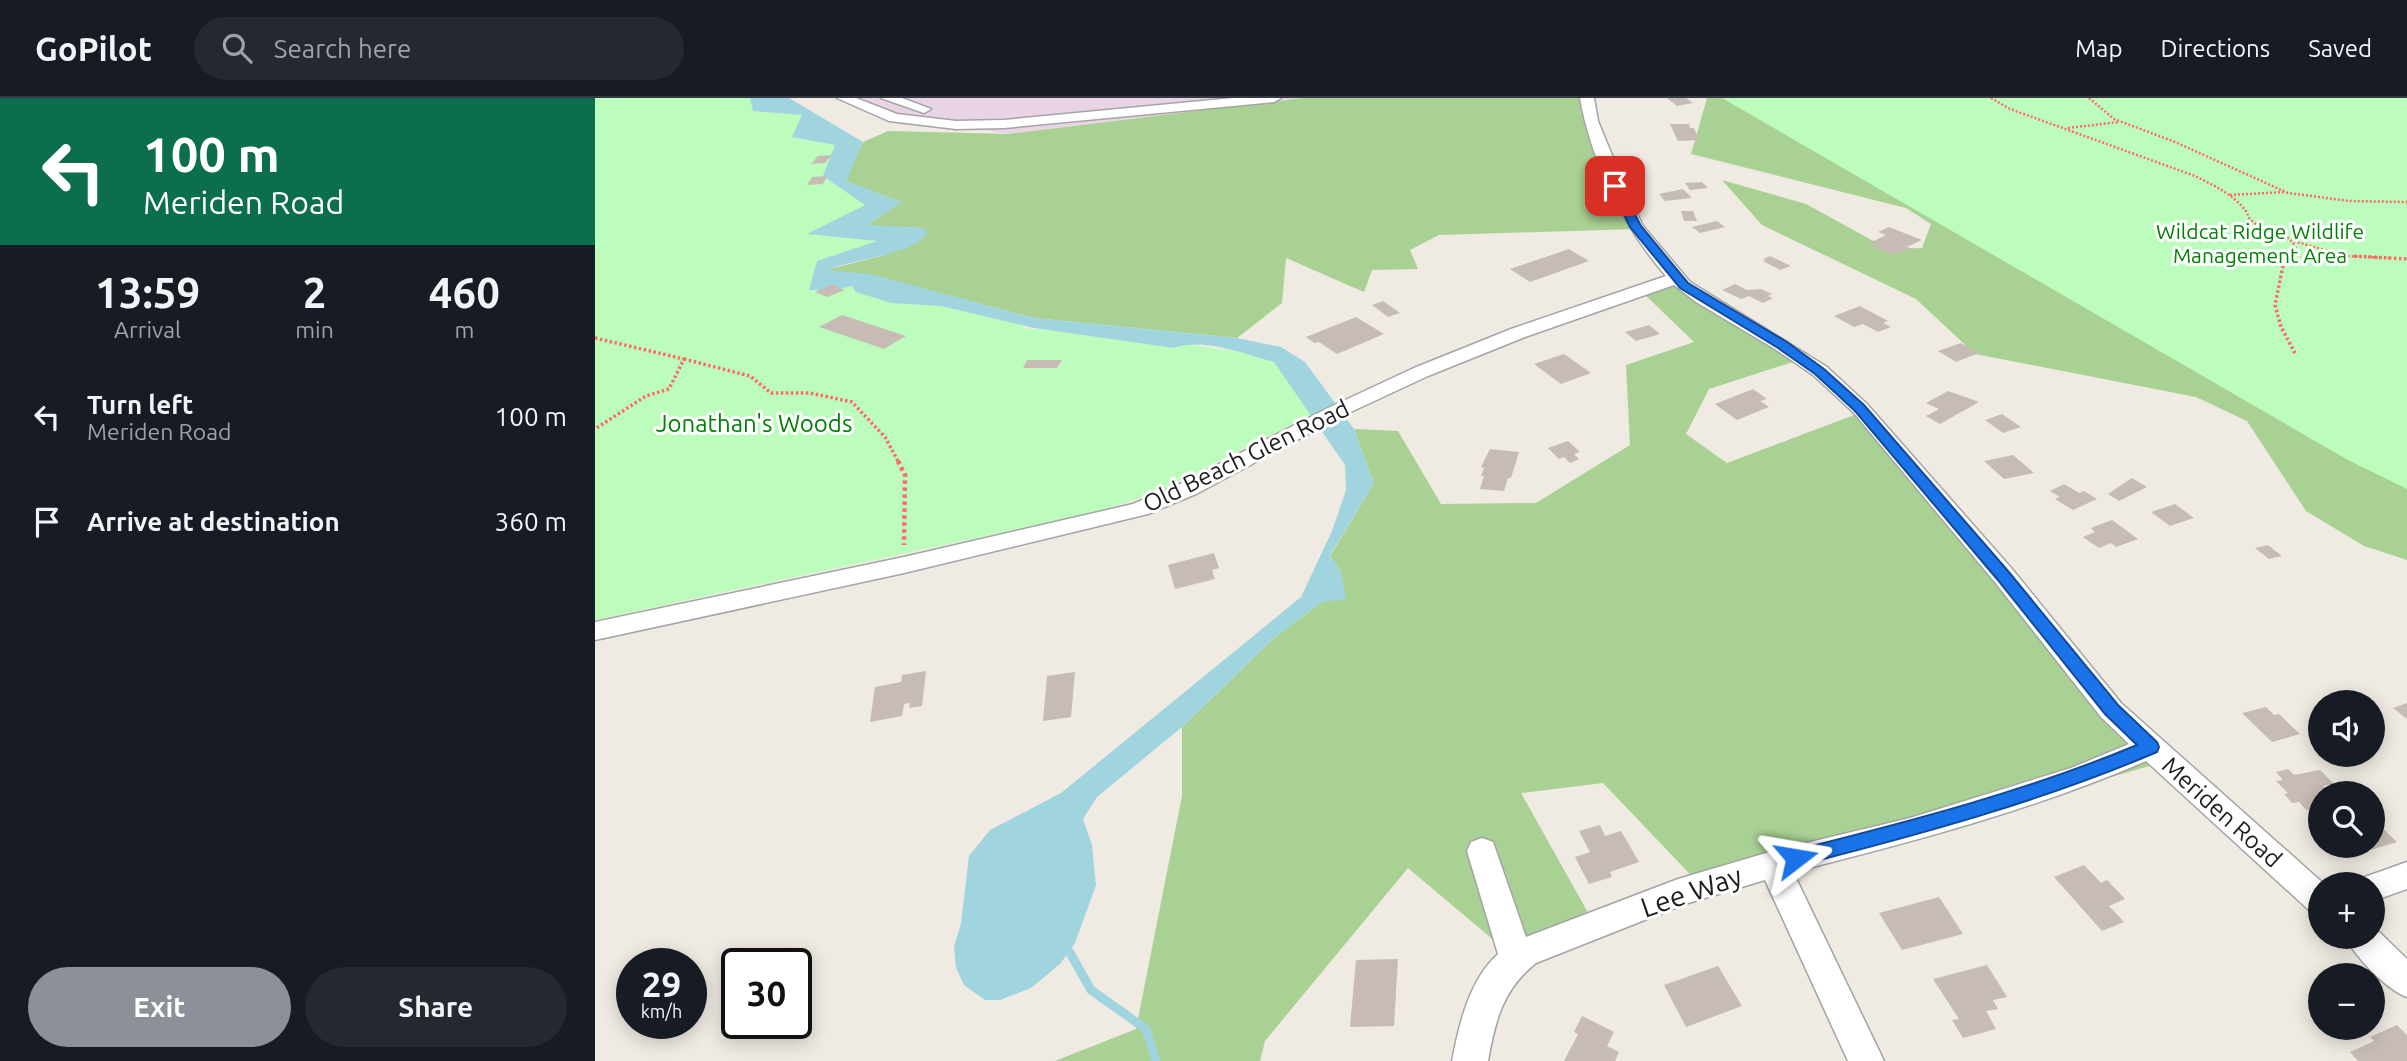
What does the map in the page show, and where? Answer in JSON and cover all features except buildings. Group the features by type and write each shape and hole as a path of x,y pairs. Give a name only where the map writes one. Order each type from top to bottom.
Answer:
{"street":[{"path":"844,98 875,113 913,121 983,125 1169,98"},
{"path":"888,98 906,106 954,113 1048,115 1274,98"},
{"name":"Meriden Road","path":"1587,98 1591,121 1624,204 1636,227 1677,278 1702,298 1782,345 1820,371 1860,408 2003,575 2111,710 2308,889"},
{"name":"Old Beach Glen Road","path":"595,631 904,565 1140,509 1188,489 1356,402 1518,333 1677,278"},
{"name":"Lee Way","path":"1515,958 1525,951 1583,932 1678,893 1773,864 1910,830 2080,777 2150,747"},
{"path":"1470,1061 1476,1025 1502,969 1515,958 1482,851"},
{"path":"1773,864 1866,1061"},
{"path":"2385,883 2407,875"},
{"path":"2374,949 2407,982"}],"path":[{"path":"1991,98 2010,109 2195,176 2229,195 2245,210 2251,221 2290,240 2344,256 2407,259"},
{"path":"2089,98 2119,121 2187,147 2288,193"},
{"path":"2066,128 2119,121"},
{"path":"2229,195 2288,193 2350,201 2407,202"},
{"path":"2290,240 2296,248 2283,258 2284,268 2275,298 2277,317 2296,355"},
{"path":"595,338 750,376 771,393 810,393 852,402 884,437 905,475 904,565"},
{"path":"595,429 646,396 669,389 684,359"}],"shaded area":[{"path":"844,98 1303,98 1008,134 882,117"}],"green space":[{"name":"Jonathan's Woods","path":"595,98 766,98 794,108 838,139 833,168 836,184 850,193 878,200 836,223 893,234 834,264 820,275 1002,316 1028,329 1108,333 1255,354 1296,371 1328,406 1153,494 1092,513 595,620"},
{"path":"1303,98 1593,98 1614,176 1637,229 1439,235 1410,250 1418,269 1372,270 1364,292 1286,258 1282,303 1237,338 1034,318 886,279 826,270 885,255 923,238 927,233 922,228 866,226 901,202 845,181 863,142 888,131 1008,134"},
{"name":"Wildcat Ridge Wildlife Management Area","path":"1707,98 2407,98 2407,560 2364,546 2306,511 2247,421 2196,397 1975,354 1916,299 1762,225 1722,180 1806,204 1888,249 1922,248 1931,224 1906,208 1691,154"},
{"name":"Wildcat Ridge Wildlife Management Area","path":"1722,98 2407,98 2407,489 2348,460"},
{"path":"1677,280 1802,359 1709,389 1686,434 1727,463 1862,412 2160,763 1708,893 1603,783 1521,793 1596,927 1522,964 1408,868 1265,1041 1260,1061 1055,1061 1136,1029 1182,796 1182,727 1274,638 1322,602 1341,572 1330,556 1374,483 1354,429 1398,431 1441,504 1536,503 1630,445 1626,365 1694,342 1640,290"}],"water":[{"path":"750,98 789,98 863,142 846,181 902,202 867,225 923,228 928,233 919,241 895,252 828,270 870,274 1034,318 1237,338 1281,347 1305,362 1354,429 1374,483 1330,555 1341,572 1346,599 1322,602 1274,638 1182,727 1097,797 1083,819 1092,845 1096,885 1075,943 1060,964 1031,988 1000,1000 985,1000 964,985 956,968 954,947 961,923 969,856 990,830 1061,793 1301,597 1332,531 1346,490 1345,465 1274,362 1211,345 1185,345 1174,348 1034,328 941,306 891,303 856,292 852,286 834,290 809,290 817,261 877,241 807,234 865,205 823,176 835,145 792,137 802,115 753,111"}],"waterway":[{"path":"1069,951 1091,990 1146,1029 1156,1061"}],"route":[{"path":"1615,186 1636,227 1684,286 1820,371 1860,408 2003,575 2111,710 2150,747 2080,777 1910,830 1796,858"}]}
